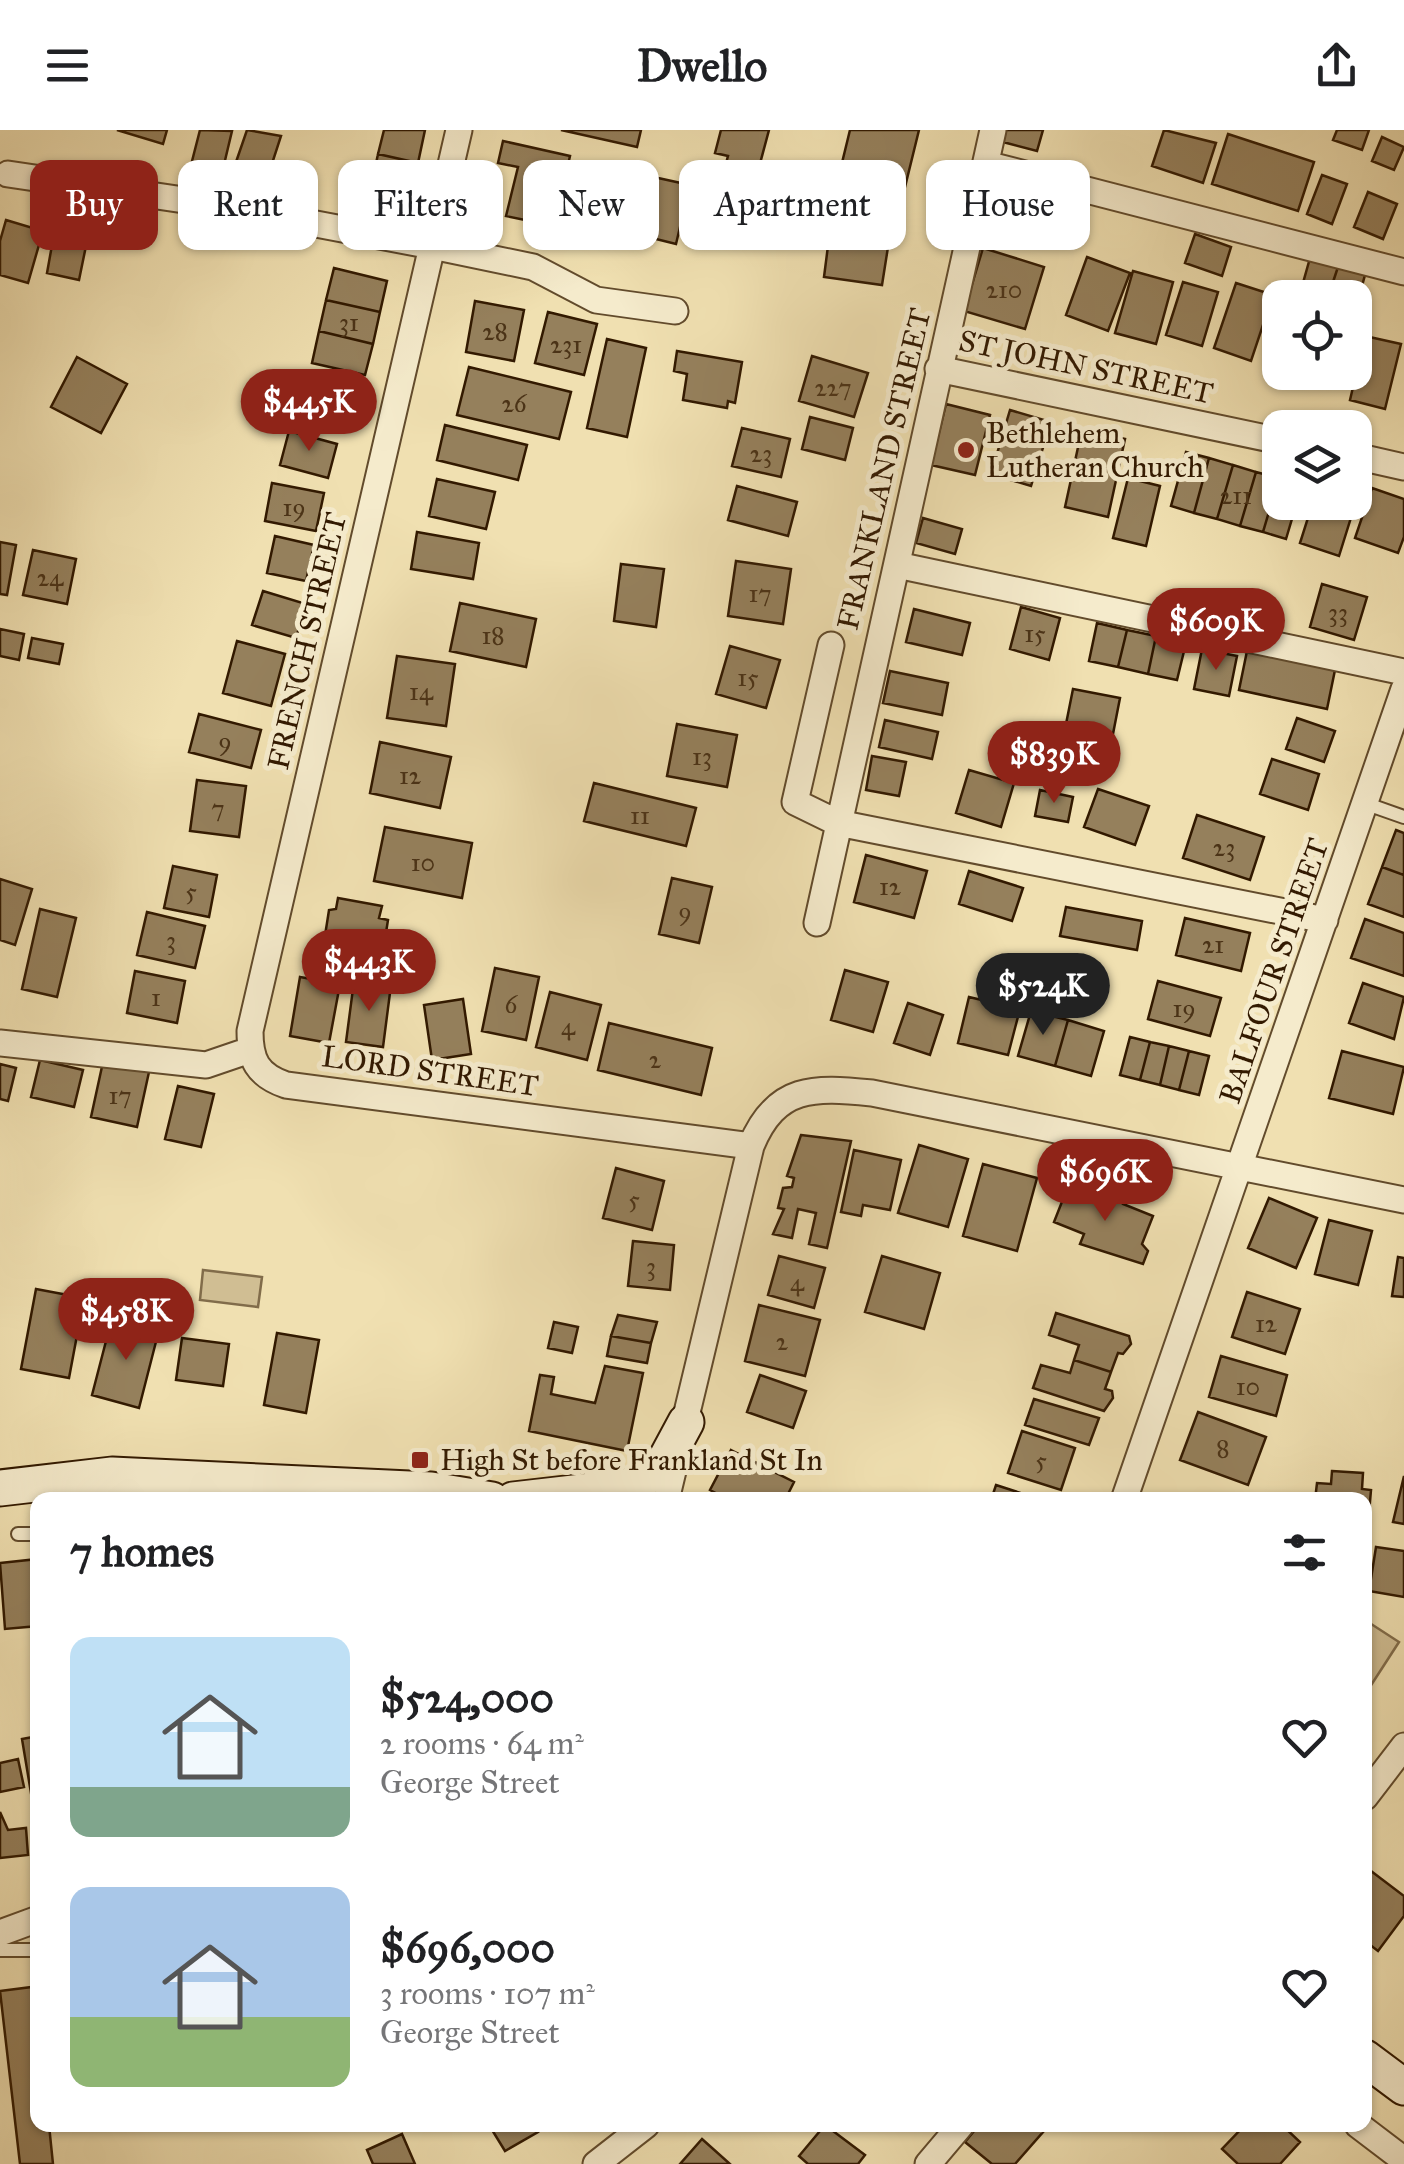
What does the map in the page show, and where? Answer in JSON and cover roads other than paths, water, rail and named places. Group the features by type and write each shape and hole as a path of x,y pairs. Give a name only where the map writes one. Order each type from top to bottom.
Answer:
{"main road":[{"path":"584,1492 636,1486 665,1462 686,1422"},
{"path":"0,1488 40,1491 112,1475 290,1481 443,1492"},
{"path":"1372,2063 1404,2087"}],"street":[{"name":"FRENCH STREET","path":"452,160 459,130"},
{"name":"FRANKLAND STREET","path":"987,160 994,130"},
{"path":"8,174 211,204 338,228"},
{"path":"1090,191 1404,272"},
{"name":"FRENCH STREET","path":"250,1050 431,250"},
{"path":"451,250 534,268 596,300 675,311"},
{"name":"FRANKLAND STREET","path":"818,924 966,250"},
{"name":"ST JOHN STREET","path":"938,369 1262,437"},
{"path":"1372,460 1404,467"},
{"path":"897,565 1404,672"},
{"name":"FRANKLAND STREET","path":"830,644 795,802 838,823"},
{"name":"BALFOUR STREET","path":"1127,1492 1404,689"},
{"path":"838,823 1325,920"},
{"path":"0,1043 206,1065 250,1050"},
{"name":"LORD STREET","path":"250,1050 261,1072 286,1084 751,1146"},
{"path":"668,1492 751,1146 766,1117 794,1094 829,1090 872,1093 1404,1200"},
{"path":"1372,1788 1404,1746"},
{"path":"0,1934 30,1922"},
{"path":"596,2164 637,2132"},
{"path":"928,2164 955,2132"},
{"path":"1367,2132 1404,2160"}],"lane":[{"path":"1367,804 1404,818"},
{"path":"18,1534 30,1534"},
{"path":"0,1950 30,1950"}],"place":[{"name":"Bethlehem Lutheran Church","path":"966,450"},
{"name":"High St before Frankland St In","path":"420,1460"}]}
